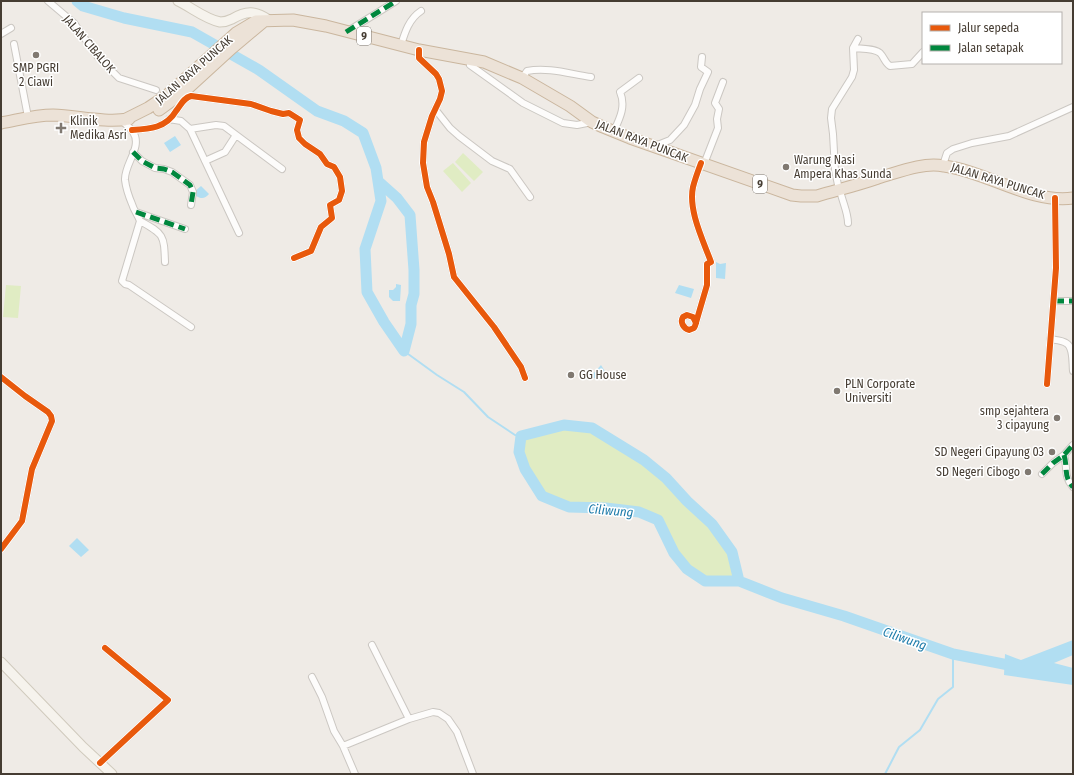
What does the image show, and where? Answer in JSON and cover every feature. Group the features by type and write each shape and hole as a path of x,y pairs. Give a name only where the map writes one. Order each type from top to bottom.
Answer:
{"highway":[{"name":"JALAN RAYA PUNCAK","path":"128,119 157,103 236,33 262,22 293,20 326,26 419,50 484,62 522,78 570,106 592,122 654,146 792,195 817,196 910,169 943,165 966,171 1033,194 1055,198 1073,198"},
{"path":"1,122 28,117 53,115 128,119"}],"street":[{"name":"JALAN CIBALOK","path":"48,1 74,23 98,56 119,78 156,90"},
{"path":"178,1 220,22 250,12 259,14 262,22"},
{"path":"346,32 396,1"},
{"path":"401,45 410,20 421,11"},
{"path":"1,34 11,28"},
{"path":"848,223 835,170 831,118 832,109 852,77 854,70 853,48 858,39"},
{"path":"14,44 28,117"},
{"path":"853,48 875,51 879,53 890,66 912,64 922,53"},
{"path":"419,50 419,58 434,72 441,85 441,96 424,142 423,158 425,182 434,202 447,246 454,277 498,332 521,367 525,378"},
{"path":"654,146 670,140 684,125 708,72 701,67 702,57"},
{"path":"470,65 524,103 563,123 577,126 592,122"},
{"path":"522,78 527,71 536,70 590,77"},
{"path":"614,131 622,109 622,98 620,92 639,78"},
{"path":"696,323 707,285 707,264 711,262 699,231 693,204 693,187 718,128 717,119 719,109 715,103 723,82"},
{"path":"132,130 152,129 160,126 176,112 183,100 189,96 251,104 283,114 289,113 299,119 300,123 297,130 299,138 320,154 327,164 336,170 340,177 342,191 339,200 330,205 332,218 321,227 311,251 294,258"},
{"path":"943,165 947,153 953,149 1009,136 1073,107"},
{"path":"435,109 450,128 459,136 492,161 510,169 530,197"},
{"path":"128,119 136,140 126,170 125,180 132,205 140,222 122,281 191,327"},
{"path":"169,119 181,121 190,129 239,233"},
{"path":"190,129 220,125 230,129 282,169"},
{"path":"205,161 225,152 236,135"},
{"path":"133,152 142,161 155,168 172,172 190,185 193,192 191,205"},
{"path":"1047,384 1056,268 1055,198"},
{"path":"136,212 185,229"},
{"path":"140,222 155,229 164,240 164,262"},
{"path":"1054,300 1073,301"},
{"path":"1050,339 1065,342 1070,346 1073,370"},
{"path":"1,377 48,412 52,421 32,468 22,521 1,549"},
{"path":"1042,474 1073,445"},
{"path":"1064,455 1067,465 1066,478 1073,487"},
{"path":"372,645 409,719"},
{"path":"100,763 168,700 105,648"},
{"path":"1,662 83,747 112,774"},
{"path":"312,676 322,697 334,731 343,746 355,774"},
{"path":"343,746 409,719 432,712 439,713 448,719 457,732 473,774"}],"green space":[{"path":"463,153 483,172 474,181 455,162"},
{"path":"453,163 471,183 462,192 443,171"},
{"path":"6,285 21,286 18,318 3,317"},
{"path":"564,425 592,428 644,460 666,478 687,501 712,524 732,552 739,581 705,581 687,569 674,553 658,520 639,512 606,508 569,507 542,496 525,469 519,452 521,436"}],"water":[{"path":"175,136 181,145 170,152 164,143"},
{"path":"201,186 209,194 203,198 196,196 194,192"},
{"path":"716,262 720,264 726,263 725,279 716,278"},
{"path":"396,284 401,285 400,301 393,301 389,297 389,290 393,290 396,287"},
{"path":"679,285 694,289 691,298 675,293"},
{"path":"601,365 607,377 604,379 593,378 592,375"},
{"path":"77,538 89,550 81,557 69,546"},
{"path":"1073,640 1073,655 1054,663 1073,668 1073,685 1004,675 1005,654 1021,660"}],"waterway":[{"path":"77,1 83,6 124,18 192,32 259,70 317,111 344,121 363,133 376,168 381,201 365,249 367,292 384,322 404,351"},
{"path":"378,181 397,198 410,215 414,270 414,294 411,305 411,324 404,351"},
{"name":"Ciliwung","path":"404,351 464,392 488,417 515,435 521,436"},
{"name":"Ciliwung","path":"739,581 732,552 712,524 687,501 666,478 644,460 592,428 564,425 521,436 519,452 525,469 542,496 569,507 606,508 639,512 658,520 674,553 687,569 705,581 739,581 782,598 844,616 953,654 1019,667"},
{"path":"885,774 899,747 920,730 938,699 953,687 953,654"}],"marked path":[{"path":"346,32 396,1"},
{"path":"133,152 142,161 155,168 172,172 190,185 193,192 191,205"},
{"path":"136,212 185,229"},
{"path":"1054,301 1073,301"},
{"path":"1042,474 1073,445"},
{"path":"1064,455 1068,479 1073,487"}],"cycle path":[{"path":"419,50 419,58 436,74 442,91 424,142 423,163 427,187 449,254 454,277 494,327 521,367 525,378"},
{"path":"132,130 151,128 162,124 172,117 184,100 191,96 251,104 283,114 289,113 300,120 297,130 299,138 320,154 327,164 334,167 340,177 342,191 339,200 330,205 332,218 321,227 311,251 294,258"},
{"path":"696,323 693,317 687,315 683,317 682,321 687,329 689,330 694,328 695,326 707,285 707,264 711,262 694,215 692,196 693,187 701,163"},
{"path":"1047,384 1056,268 1055,198"},
{"path":"1,377 48,412 52,421 32,469 22,521 1,549"},
{"path":"100,763 168,700 105,648"}],"place":[{"name":"SMP PGRI 2 Ciawi","path":"36,55"},
{"name":"Klinik Medika Asri","path":"61,128"},
{"name":"Warung Nasi Ampera Khas Sunda","path":"786,167"},
{"name":"GG House","path":"571,375"},
{"name":"PLN Corporate Universiti","path":"837,391"},
{"name":"smp sejahtera 3 cipayung","path":"1057,418"},
{"name":"SD Negeri Cipayung 03","path":"1052,452"},
{"name":"SD Negeri Cibogo","path":"1028,472"}]}
